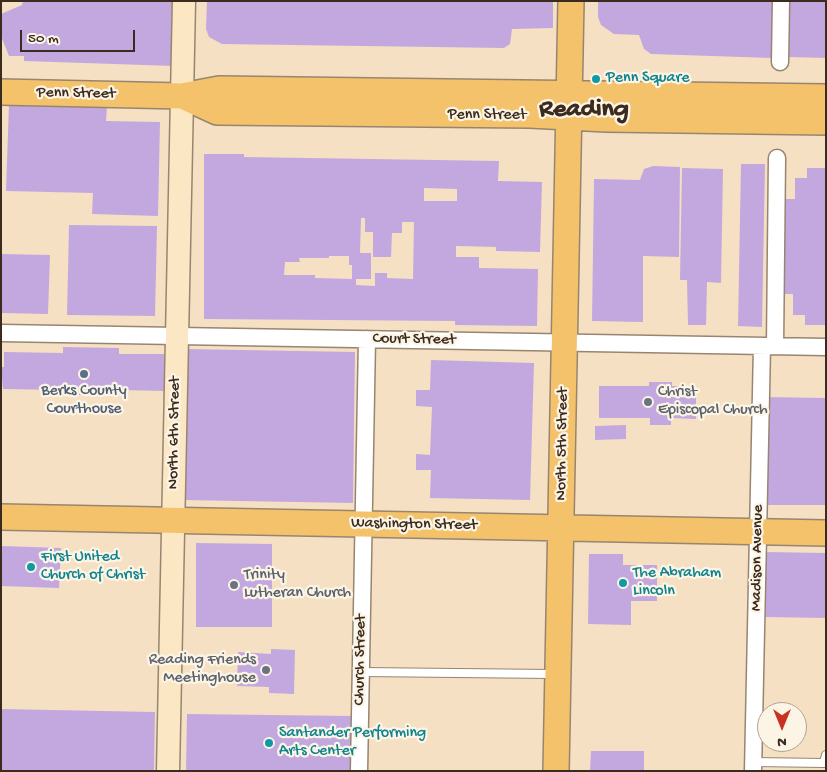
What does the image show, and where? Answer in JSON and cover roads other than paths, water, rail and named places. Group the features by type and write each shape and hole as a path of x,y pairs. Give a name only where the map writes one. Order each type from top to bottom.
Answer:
{"main road":[{"name":"North 5th Street","path":"556,771 572,1"},
{"name":"Penn Street","path":"1,92 182,96 217,112 570,106 826,97"},
{"name":"Penn Street","path":"570,106 826,122"},
{"name":"Washington Street","path":"1,517 826,533"}],"street":[{"name":"North 6th Street","path":"168,771 184,1"},
{"path":"780,1 780,62"},
{"name":"Madison Avenue","path":"753,767 758,532 777,158"},
{"name":"Court Street","path":"1,333 826,347"},
{"name":"Church Street","path":"360,771 367,339"}],"lane":[{"path":"361,672 558,674"},
{"path":"753,767 825,762"}],"place":[{"name":"Penn Square","path":"596,79"},
{"name":"Berks County Courthouse","path":"84,374"},
{"name":"Christ Episcopal Church","path":"648,402"},
{"name":"First United Church of Christ","path":"31,567"},
{"name":"The Abraham Lincoln","path":"623,583"},
{"name":"Trinity Lutheran Church","path":"234,585"},
{"name":"Reading Friends Meetinghouse","path":"266,670"},
{"name":"Santander Performing Arts Center","path":"269,743"}],"district":[{"name":"Reading","path":"584,111"}]}
